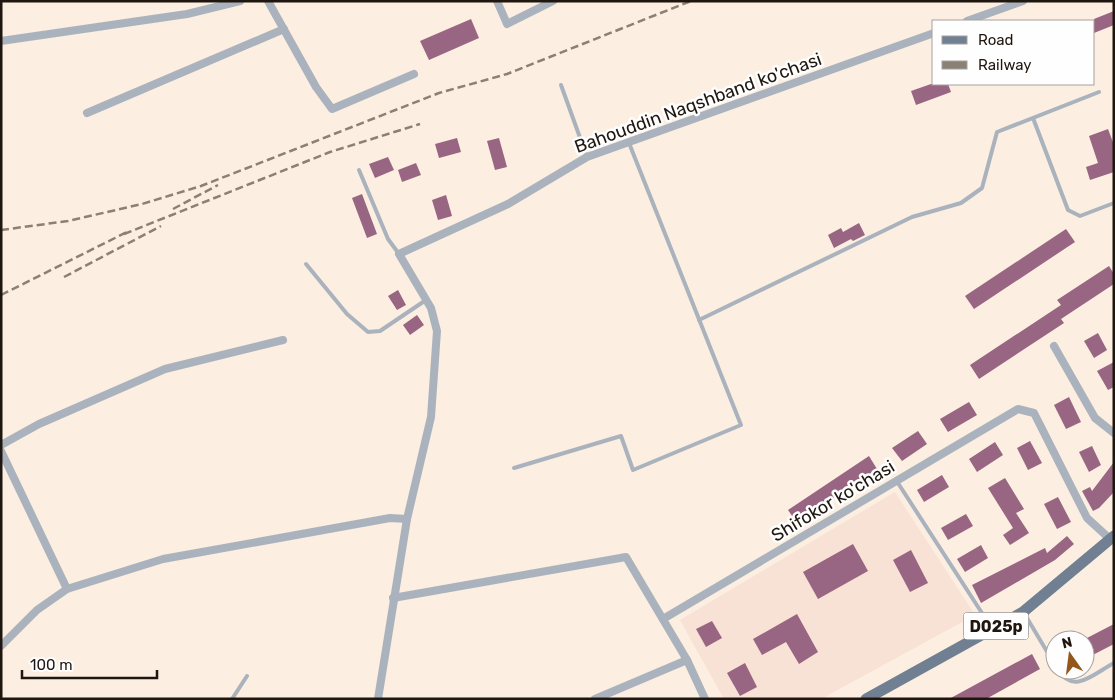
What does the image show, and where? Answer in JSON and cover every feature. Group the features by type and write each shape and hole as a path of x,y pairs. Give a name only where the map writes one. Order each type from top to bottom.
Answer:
{"main road":[{"name":"D025p","path":"873,697 1022,612 1112,537"}],"street":[{"path":"1,41 187,14 240,1"},
{"path":"268,1 316,86 332,109 414,74"},
{"path":"497,1 507,24 553,1"},
{"path":"970,20 1023,1"},
{"path":"87,113 284,29"},
{"name":"Bahouddin Naqshband ko'chasi","path":"399,254 508,204 587,156 932,34"},
{"path":"378,699 407,519 431,416 437,331 426,300 399,254"},
{"path":"1,445 39,424 166,368 283,340"},
{"path":"1054,346 1095,418 1114,433"},
{"name":"Shifokor ko'chasi","path":"663,619 1018,409 1034,413 1087,518 1112,537"},
{"path":"1,451 66,588"},
{"path":"1,646 37,610 66,588 163,559 390,518 407,519"},
{"path":"393,598 626,557 687,660 705,699"},
{"path":"595,699 687,660"}],"lane":[{"path":"561,85 587,156"},
{"path":"699,320 912,217 961,202 982,188 997,132 1099,92"},
{"path":"1033,118 1068,210 1080,216 1114,203"},
{"path":"514,468 621,436 634,470 741,425 629,142"},
{"path":"359,170 388,239 399,254"},
{"path":"306,264 347,314 368,332 380,331 426,300"},
{"path":"896,480 992,629"},
{"path":"1022,612 1045,649"},
{"path":"1095,673 1114,663"},
{"path":"232,699 247,676"},
{"path":"1064,680 1071,684 1082,680"}],"shaded area":[{"path":"895,492 975,615 821,699 724,699 680,620"}],"building":[{"path":"1114,11 1114,25 1095,33 1094,19"},
{"path":"471,19 479,38 429,60 420,41"},
{"path":"932,84 948,85 951,92 916,105 911,91"},
{"path":"1108,129 1114,145 1114,172 1090,180 1086,167 1098,163 1089,136"},
{"path":"457,138 461,152 439,158 435,144"},
{"path":"499,138 507,167 495,170 487,141"},
{"path":"388,157 394,170 375,178 369,164"},
{"path":"416,163 421,175 402,182 398,170"},
{"path":"362,194 377,234 367,238 352,198"},
{"path":"446,195 452,216 438,220 432,200"},
{"path":"859,223 865,235 853,241 851,239 834,248 828,235 841,228 843,232"},
{"path":"1066,229 1075,242 974,309 965,296"},
{"path":"1109,266 1114,274 1114,284 1061,319 1064,323 979,379 970,365 1061,305 1057,300"},
{"path":"398,290 406,305 397,310 388,296"},
{"path":"417,315 424,325 410,335 403,325"},
{"path":"1098,333 1107,350 1094,358 1084,341"},
{"path":"1114,362 1114,387 1108,390 1097,371"},
{"path":"1069,397 1081,422 1066,429 1054,405"},
{"path":"969,402 977,415 948,432 940,419"},
{"path":"918,431 927,444 902,461 892,448"},
{"path":"1030,441 1042,463 1028,470 1017,448"},
{"path":"995,442 1003,455 977,472 969,459"},
{"path":"1092,446 1101,465 1089,472 1079,452"},
{"path":"869,456 877,469 797,523 788,510"},
{"path":"1114,462 1114,492 1099,508 1093,511 1082,491 1090,487 1092,491"},
{"path":"942,475 949,487 924,502 917,490"},
{"path":"1005,478 1024,509 1016,513 1029,533 1010,545 1003,535 1013,528 988,488"},
{"path":"1058,497 1071,522 1057,529 1044,504"},
{"path":"966,514 973,526 948,540 941,528"},
{"path":"1067,536 1074,544 1055,560 981,603 972,585 1045,548 1047,553"},
{"path":"853,544 868,571 818,599 803,572"},
{"path":"981,545 988,558 965,572 957,559"},
{"path":"911,550 928,583 910,592 893,560"},
{"path":"797,614 818,652 799,664 786,642 762,655 753,639"},
{"path":"712,621 722,638 706,647 696,629"},
{"path":"1114,624 1114,644 1095,654 1095,634"},
{"path":"1032,654 1040,669 986,699 949,699"},
{"path":"745,663 757,687 740,696 727,673"}],"railway":[{"path":"1,230 68,221 142,204 201,186 439,93 507,74 691,1"},
{"path":"124,234 330,152 420,124"},
{"path":"173,209 218,185"},
{"path":"64,277 161,226"},
{"path":"1,295 129,231"}]}
